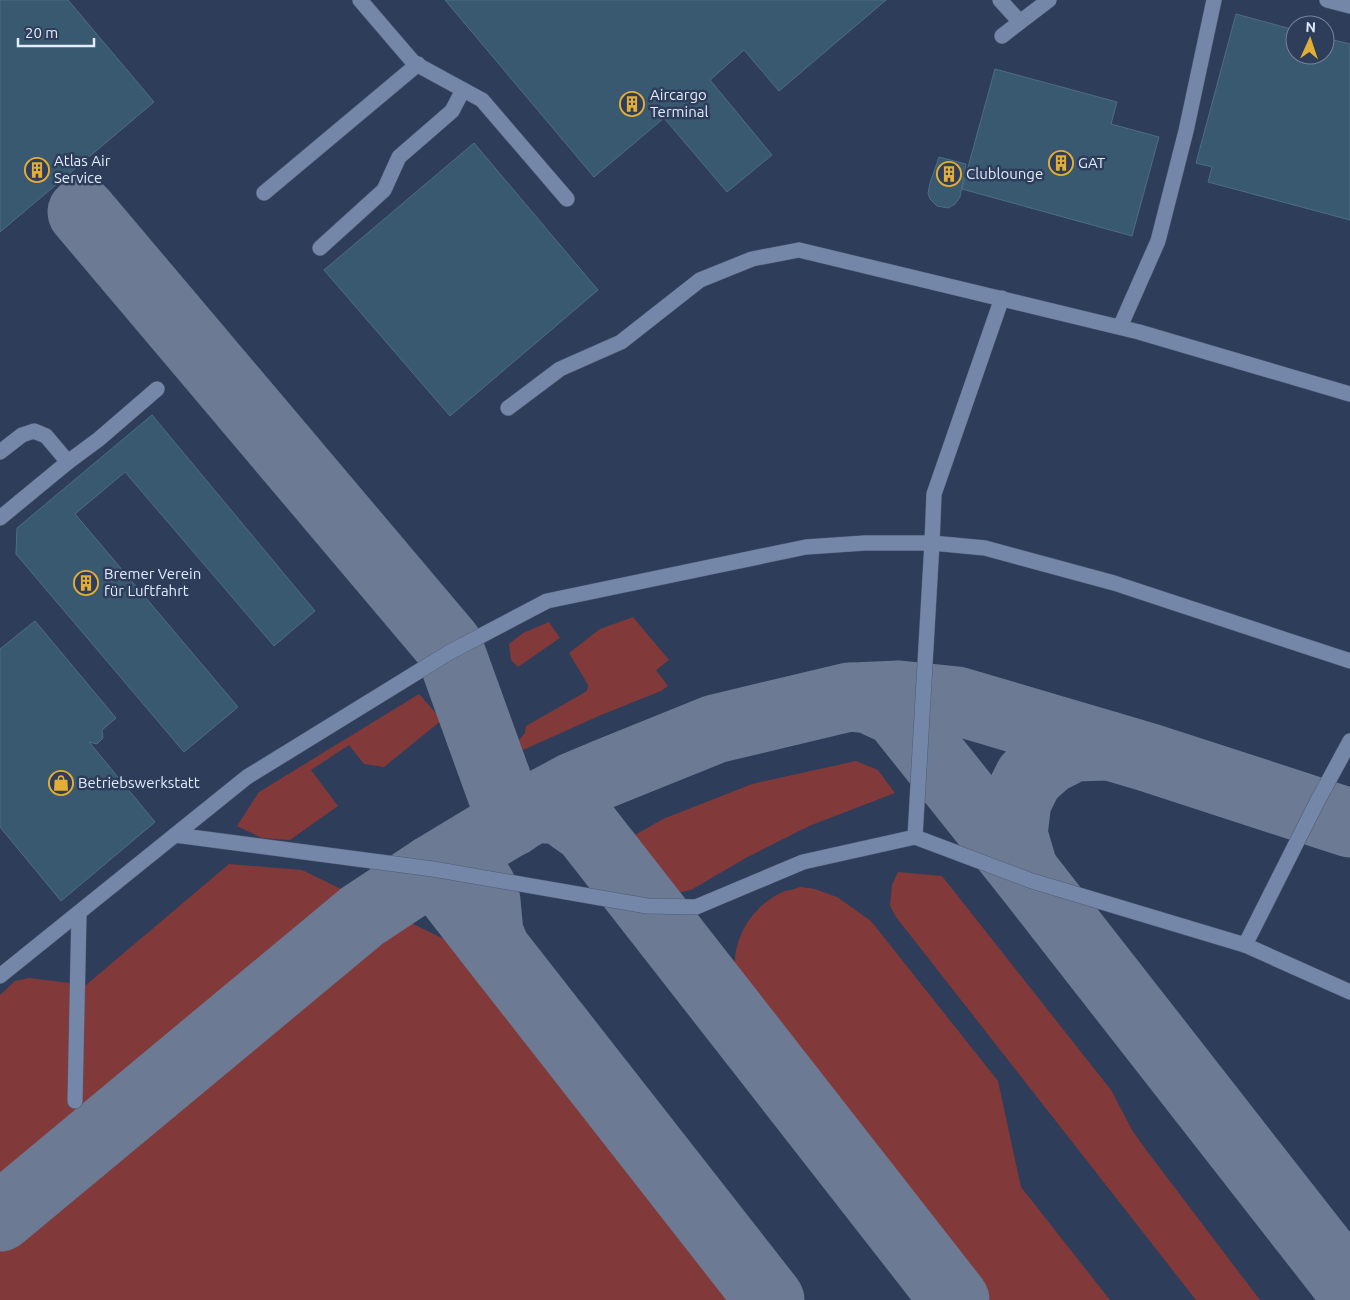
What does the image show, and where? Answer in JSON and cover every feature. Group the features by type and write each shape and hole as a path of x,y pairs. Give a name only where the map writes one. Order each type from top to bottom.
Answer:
{"lane":[{"path":"360,0 414,63 482,100 566,200"},
{"path":"1000,0 1020,22"},
{"path":"1002,36 1049,0"},
{"path":"1120,328 1158,241 1186,131 1214,0"},
{"path":"1326,0 1350,6"},
{"path":"264,193 418,64"},
{"path":"320,248 384,190 399,156 452,112 464,90"},
{"path":"508,408 560,370 620,342 700,280 752,259 799,250 1120,328 1350,394"},
{"path":"915,837 934,494 1002,298"},
{"path":"0,518 99,439 157,389"},
{"path":"0,452 22,435 34,431 46,436 68,462"},
{"path":"0,976 247,777 450,652 547,601 806,547 865,543 932,544 984,548 1114,583 1350,661"},
{"path":"1245,945 1350,741"},
{"path":"175,835 433,869 647,906 696,907 803,862 915,837 1032,881 1245,945 1350,992"},
{"path":"75,1101 79,913"}],"shaded area":[{"path":"633,617 669,660 656,670 668,686 661,691 601,715 523,750 519,740 525,733 526,726 587,691 588,685 569,653 600,629"},
{"path":"549,622 560,638 518,667 511,660 509,644 523,633"},
{"path":"419,694 442,720 384,767 364,764 349,745 311,770 338,806 290,840 262,838 237,826 259,792"},
{"path":"856,761 878,770 895,793 809,826 744,859 691,890 672,894 628,839 663,819 752,784"},
{"path":"229,864 302,870 446,940 730,1300 0,1300 0,995 15,981 29,978 86,985"},
{"path":"898,872 942,876 1111,1090 1132,1130 1260,1300 1196,1300 896,917 890,906 892,885"},
{"path":"800,887 815,889 837,897 871,921 998,1081 1021,1187 1110,1300 990,1300 735,976 736,950 740,937 753,915 773,897"}],"building":[{"name":"Atlas Air Service","path":"0,0 68,0 154,102 0,232"},
{"name":"Aircargo Terminal","path":"445,0 886,0 779,91 744,50 710,80 772,155 727,192 664,118 594,177"},
{"path":"1236,14 1285,27 1285,65 1335,65 1335,40 1350,44 1350,220 1208,182 1212,167 1196,163"},
{"name":"GAT","path":"995,69 1117,102 1111,124 1159,137 1132,236 962,189"},
{"path":"474,143 598,290 450,416 324,270"},
{"name":"Clublounge","path":"939,157 966,164 960,197 955,204 948,208 937,206 930,199 928,193"},
{"name":"Bremer Verein für Luftfahrt","path":"152,415 315,611 274,646 125,472 75,514 238,707 184,752 16,554 17,528"},
{"name":"Betriebswerkstatt","path":"35,621 116,718 102,730 103,738 97,744 89,742 155,822 61,901 0,827 0,649"}],"taxiway":[{"path":"82,212 448,645 512,822"},
{"path":"853,697 899,695 957,701 1147,757 1350,823"},
{"path":"0,1217 362,916 433,869 534,808 575,786 606,773 715,729 849,697 869,699 897,712 1024,871 1350,1288"},
{"path":"1024,871 1013,834 1017,801 1029,777 1048,760 1074,747 1109,746"},
{"path":"534,808 560,810 587,829 955,1300"},
{"path":"496,950 489,933 486,901 482,888 475,876 466,867 452,864 433,869 496,950 770,1300"}],"place":[{"name":"Aircargo Terminal","path":"632,104"},
{"name":"GAT","path":"1061,163"},
{"name":"Atlas Air Service","path":"37,170"},
{"name":"Clublounge","path":"949,174"},
{"name":"Bremer Verein für Luftfahrt","path":"86,583"},
{"name":"Betriebswerkstatt","path":"61,783"}]}
